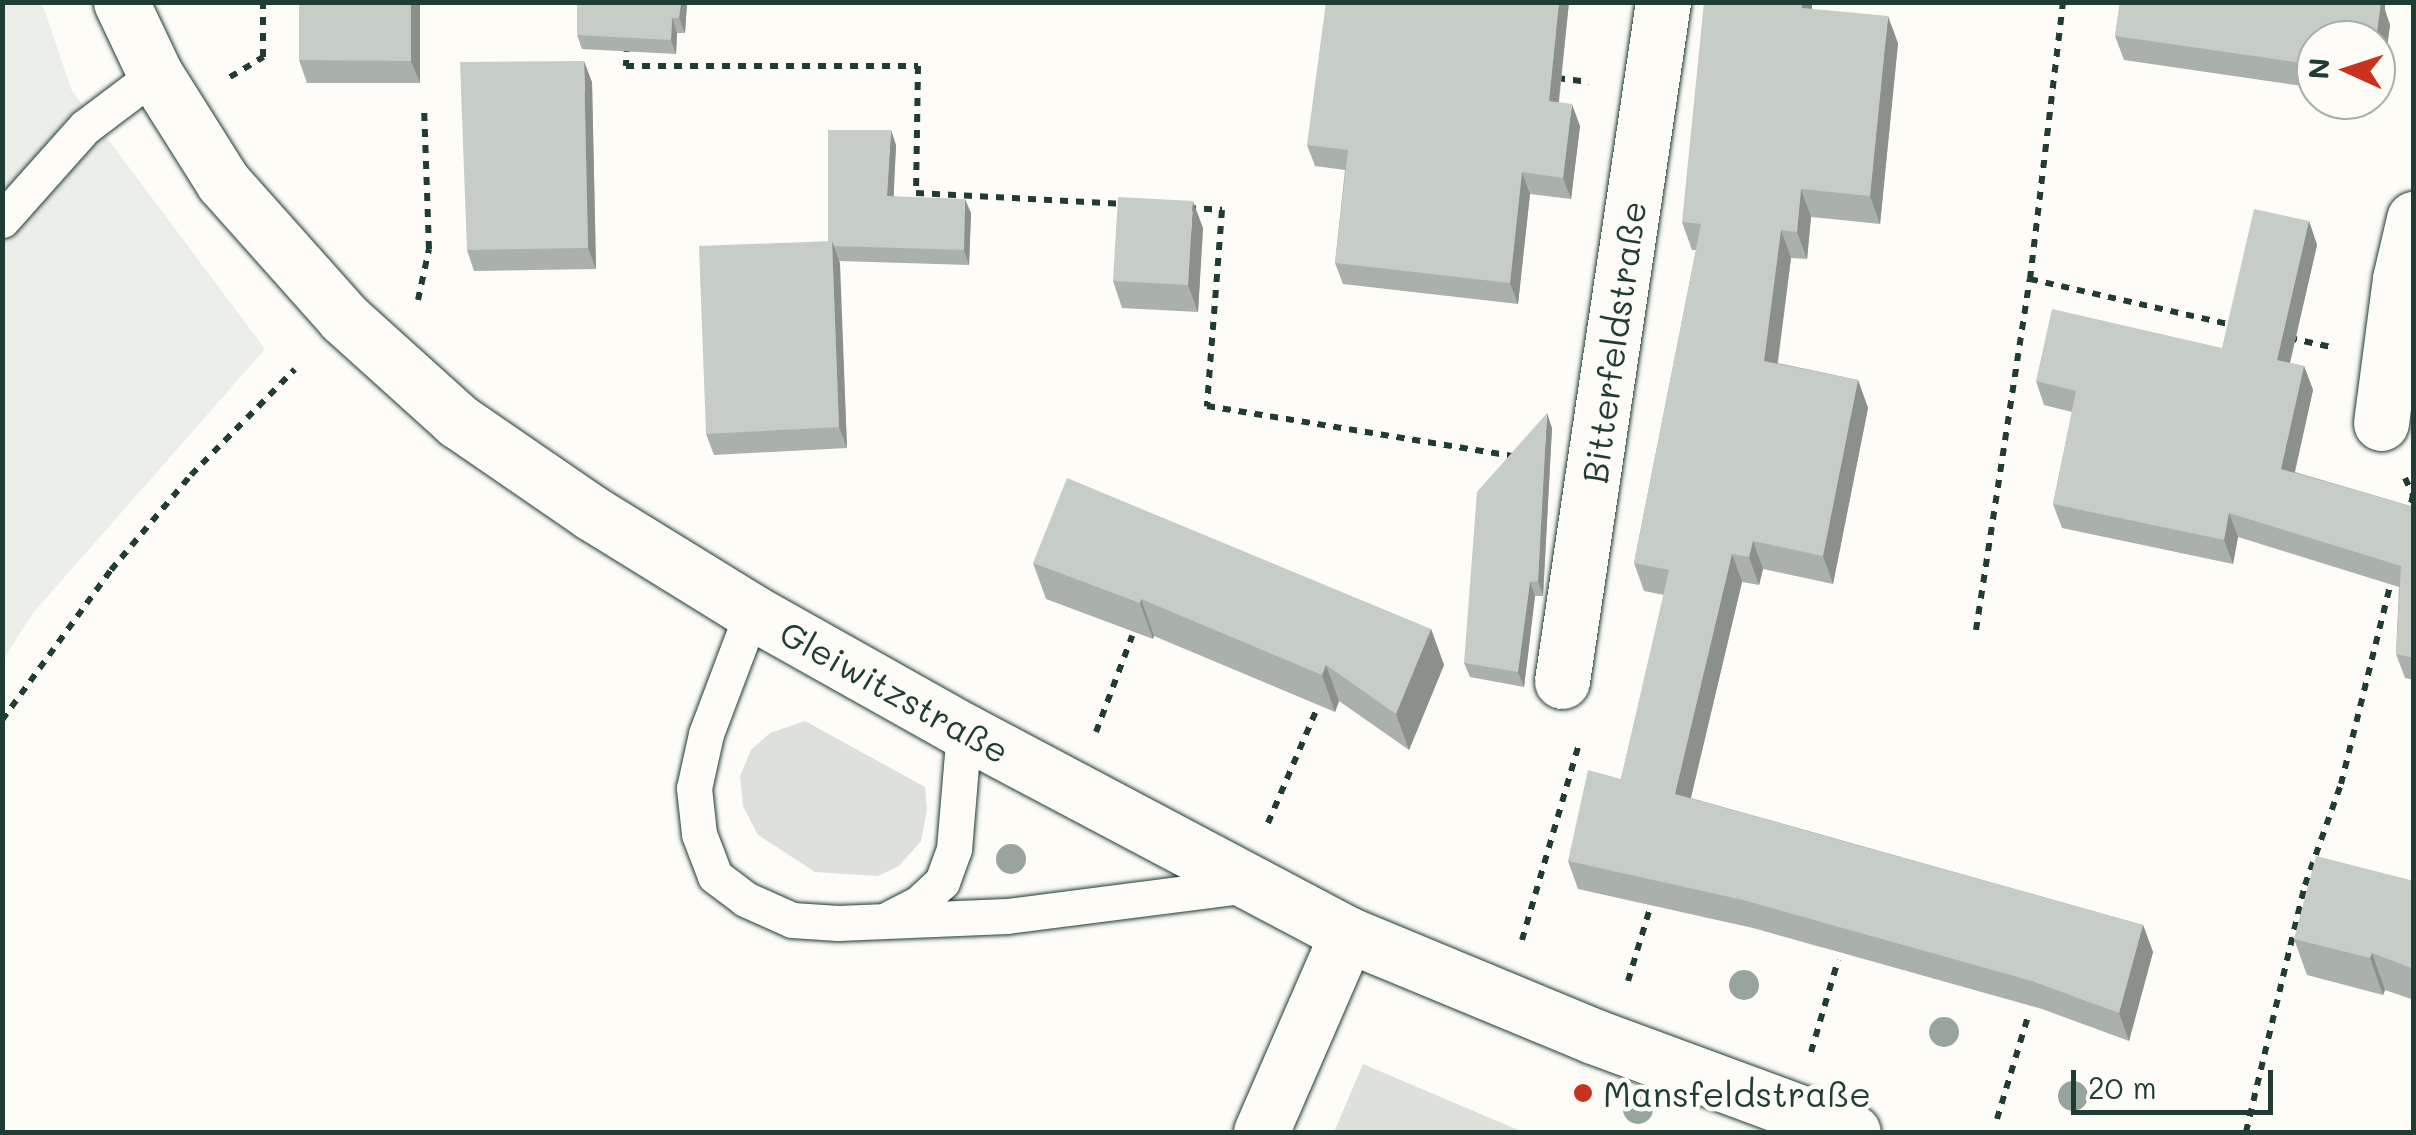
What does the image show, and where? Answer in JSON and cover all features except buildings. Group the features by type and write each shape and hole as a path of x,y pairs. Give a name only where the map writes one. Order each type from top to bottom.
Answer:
{"street":[{"name":"Gleiwitzstraße","path":"120,2 155,74 223,182 344,318 458,421 577,502 752,612 964,731 1347,934 1593,1036 1852,1132"},
{"name":"Bitterfeldstraße","path":"1562,681 1663,2"},
{"path":"2380,423 2392,361 2400,279 2414,219"},
{"path":"1261,1132 1347,934"}],"lane":[{"path":"2,220 86,127 155,74"},
{"path":"752,612 706,734 694,788 699,834 715,876 745,899 792,920 885,921 1006,916 1250,884"},
{"path":"885,921 918,904 942,882 954,848 964,731"}],"path":[{"path":"225,81 263,57 263,2"},
{"path":"1976,630 2030,280 2063,2"},
{"path":"628,34 626,66 918,66 916,194 1145,206"},
{"path":"1553,78 1650,90"},
{"path":"416,305 429,249 424,106"},
{"path":"1184,208 1222,210 1207,406 1595,469"},
{"path":"2030,280 2239,326"},
{"path":"2278,335 2392,361"},
{"path":"2,720 111,570 191,475 295,369"},
{"path":"2380,423 2413,495 2408,514"},
{"path":"2246,1132 2311,870 2341,784 2394,572"},
{"path":"1094,738 1132,636"},
{"path":"1522,941 1588,711 1562,681"},
{"path":"1268,824 1316,711"},
{"path":"2311,870 2326,874"},
{"path":"1626,987 1650,908"},
{"path":"1810,1058 1838,960"},
{"path":"1997,1119 2028,1013"}],"shaded area":[{"path":"3,3 42,3 72,91 265,349 33,613 3,660"},
{"path":"805,721 925,787 927,810 921,841 899,866 878,876 815,872 758,835 743,806 740,776 751,750 770,733"},
{"path":"1363,1064 1523,1132 1334,1132"}],"place":[{"name":"Mansfeldstraße","path":"1583,1093"}]}
